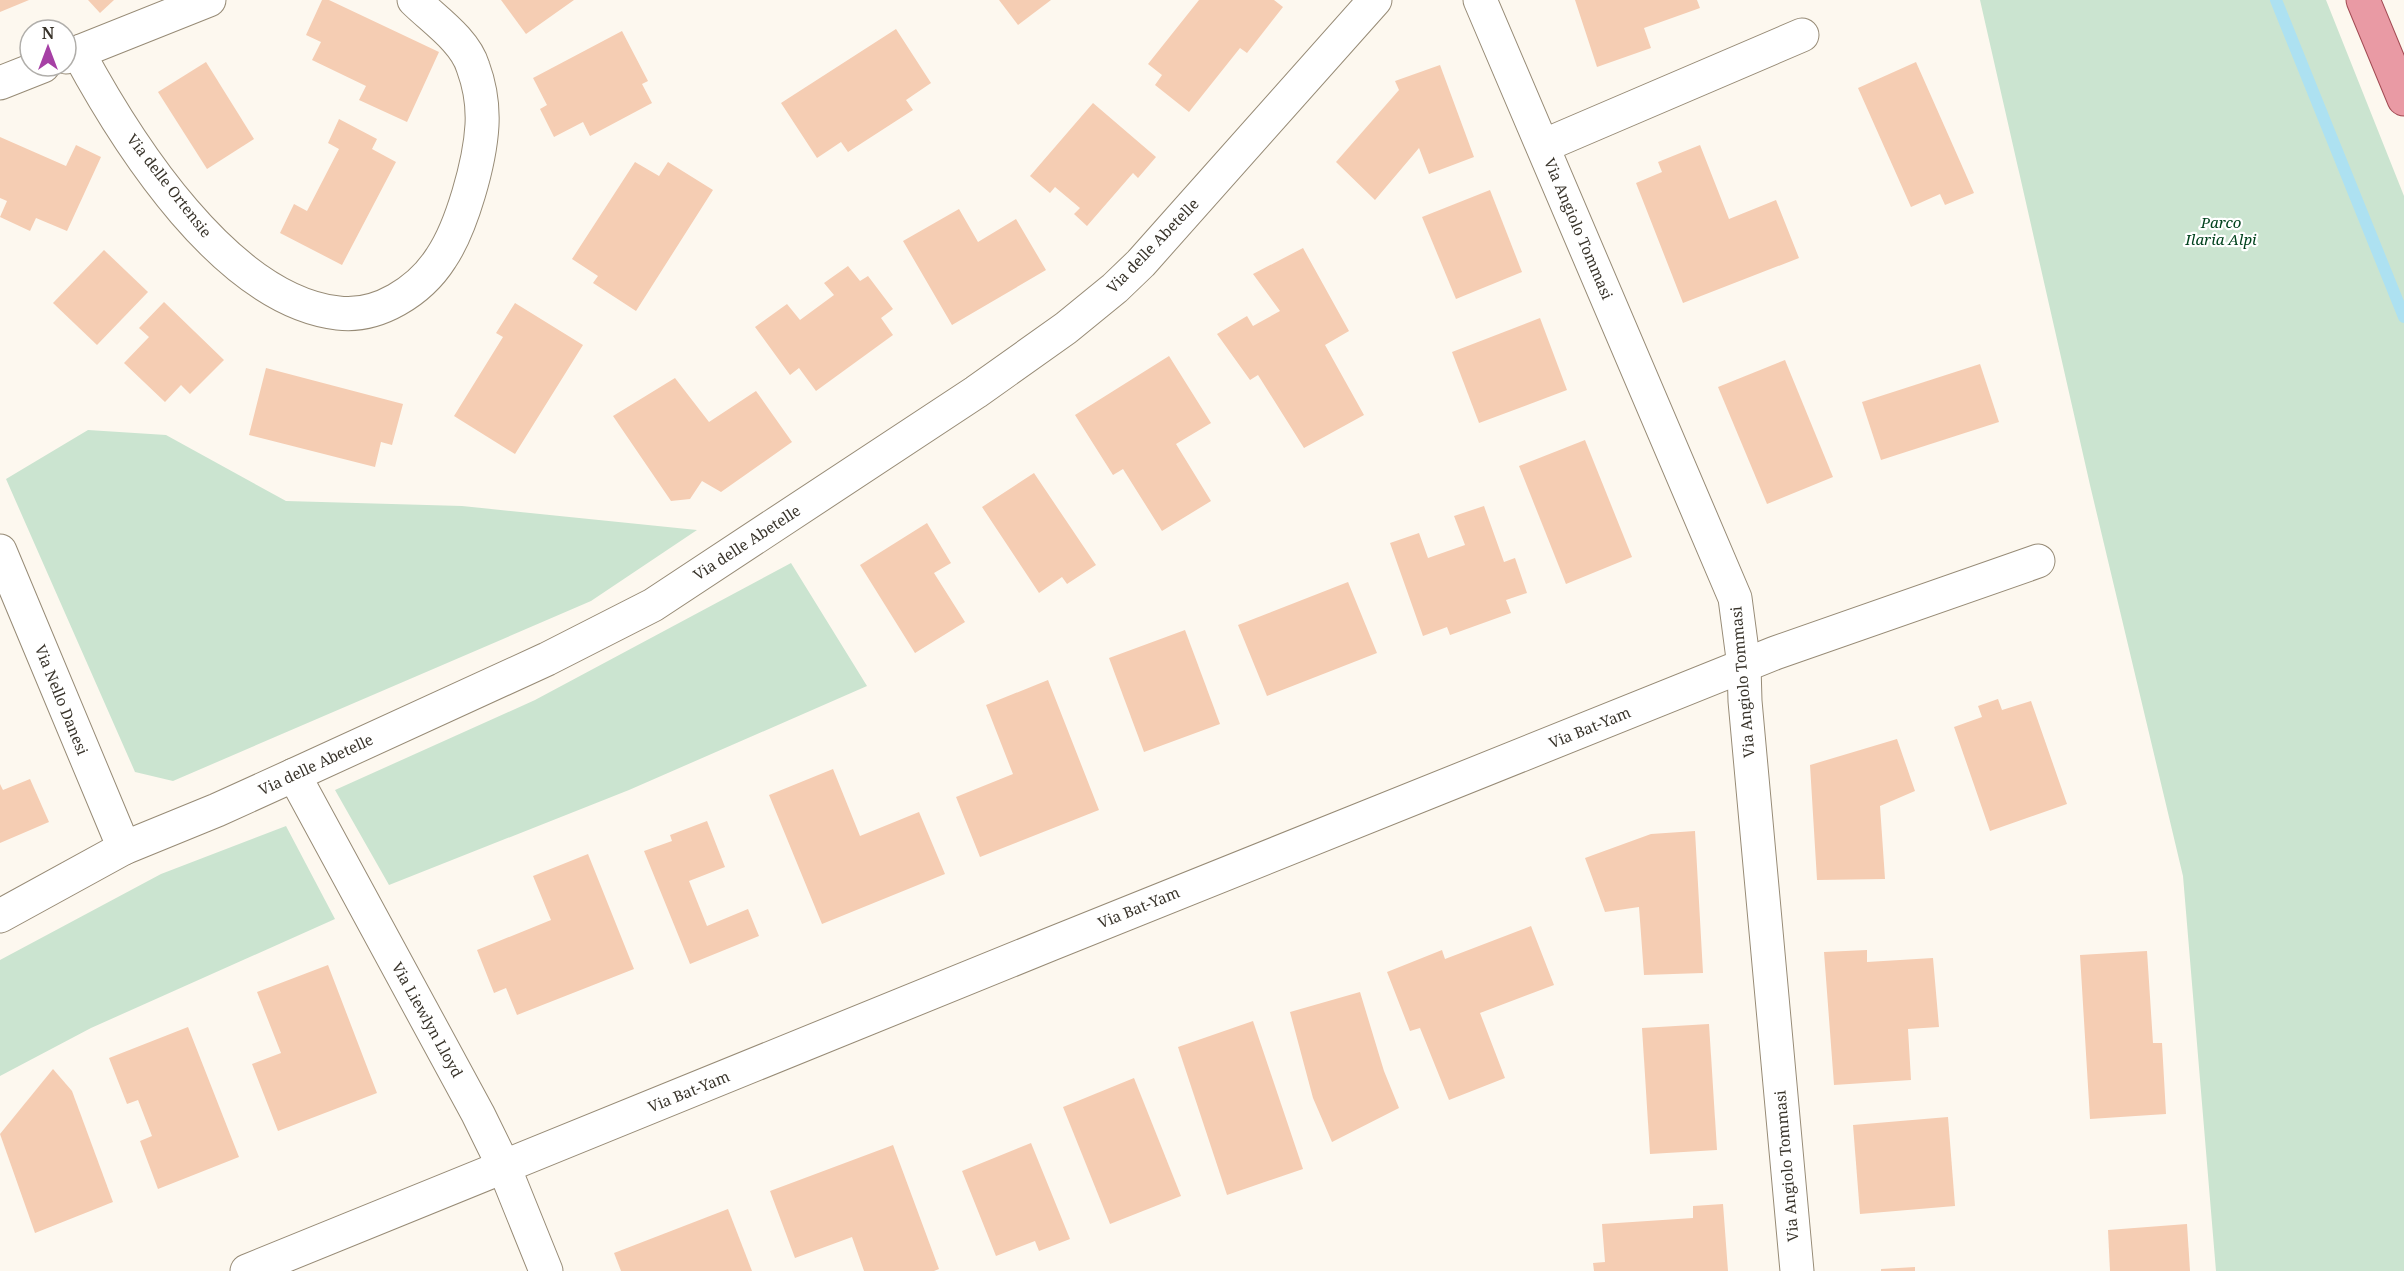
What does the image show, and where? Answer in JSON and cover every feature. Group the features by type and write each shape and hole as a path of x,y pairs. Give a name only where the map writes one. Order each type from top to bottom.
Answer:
{"main road":[{"path":"2363,0 2404,99"}],"street":[{"path":"78,52 209,0"},
{"name":"Via delle Ortensie","path":"78,63 139,152 192,221 240,267 272,291 303,304 338,314 360,313 383,307 415,288 442,258 464,206 480,144 481,95 473,64 457,41 414,0"},
{"name":"Via delle Abetelle","path":"0,916 124,848 217,810 547,659 653,605 976,392 1066,328 1115,288 1141,263 1375,0"},
{"name":"Via Angiolo Tommasi","path":"1480,0 1735,598 1744,666 1745,701 1797,1271"},
{"path":"1543,146 1802,35"},
{"path":"0,83 18,76"},
{"name":"Via Nello Danesi","path":"0,551 124,848"},
{"name":"Via Bat-Yam","path":"246,1271 1744,666 2038,561"},
{"name":"Via Liewlyn Lloyd","path":"294,775 478,1114 504,1167 546,1271"}],"green space":[{"name":"Parco Ilaria Alpi","path":"1980,0 2326,0 2404,196 2404,1271 2216,1271 2183,876 2090,485"},
{"path":"88,430 166,435 286,501 462,506 697,530 591,601 173,781 135,772 6,479"},
{"path":"791,563 867,686 629,790 389,885 335,790 535,700"},
{"path":"286,826 335,919 91,1028 0,1076 0,960 161,874"}],"building":[{"path":"0,0 29,0 0,12"},
{"path":"88,0 114,0 100,13"},
{"path":"322,0 329,0 439,52 407,122 359,100 366,86 312,60 321,42 306,35"},
{"path":"501,0 574,0 526,34"},
{"path":"999,0 1051,0 1018,25"},
{"path":"1199,0 1274,0 1283,7 1247,53 1240,48 1189,112 1155,85 1162,75 1148,64"},
{"path":"1575,0 1697,0 1700,8 1644,28 1651,48 1597,67"},
{"path":"896,29 931,83 906,100 913,110 848,152 841,142 817,158 781,103"},
{"path":"622,31 648,81 642,84 652,103 590,136 583,122 554,137 540,109 547,105 533,78"},
{"path":"206,62 254,139 207,169 158,92"},
{"path":"1916,62 1974,193 1945,205 1940,194 1911,207 1858,88"},
{"path":"1440,65 1474,157 1429,174 1419,148 1375,200 1336,162 1399,90 1395,81"},
{"path":"1093,103 1156,157 1138,178 1133,173 1087,226 1074,214 1080,208 1055,187 1050,193 1030,176"},
{"path":"339,119 377,139 372,149 396,162 342,265 280,233 294,204 307,211 339,149 328,143"},
{"path":"0,137 66,166 76,145 101,157 67,231 36,218 30,231 0,217 7,201 0,198"},
{"path":"1700,145 1729,219 1776,200 1799,258 1683,303 1636,183 1662,172 1658,162"},
{"path":"635,162 659,176 668,162 713,190 636,311 593,283 598,276 572,259"},
{"path":"1490,190 1522,272 1456,299 1422,217"},
{"path":"959,209 978,242 1016,219 1046,270 952,325 903,241"},
{"path":"1303,248 1349,331 1325,345 1364,415 1304,448 1258,375 1250,380 1217,334 1247,316 1253,326 1280,311 1253,274"},
{"path":"104,250 148,292 97,345 53,303"},
{"path":"848,266 860,281 868,276 893,309 881,318 893,335 816,391 799,368 790,375 755,327 787,304 800,320 834,295 824,283"},
{"path":"164,302 224,360 190,394 181,385 165,402 124,363 149,337 139,328"},
{"path":"515,303 583,345 515,454 454,416 503,337 496,333"},
{"path":"1540,318 1567,390 1479,423 1452,352"},
{"path":"1169,356 1211,423 1176,444 1211,501 1162,531 1123,469 1113,475 1075,415"},
{"path":"1785,360 1833,477 1767,504 1718,387"},
{"path":"1980,364 1999,422 1881,460 1862,402"},
{"path":"266,368 403,404 392,445 381,442 375,467 249,435"},
{"path":"675,378 709,422 756,391 792,442 721,492 702,481 690,499 671,501 613,416"},
{"path":"1585,440 1632,557 1566,584 1519,466"},
{"path":"1034,473 1096,565 1067,584 1062,577 1039,593 982,507"},
{"path":"1484,506 1504,562 1515,558 1527,593 1506,600 1511,613 1450,635 1447,627 1423,636 1390,543 1419,533 1428,558 1465,545 1454,516"},
{"path":"927,523 951,563 934,573 965,622 915,653 860,565"},
{"path":"1348,582 1377,653 1267,696 1238,625"},
{"path":"1185,630 1220,724 1144,752 1109,658"},
{"path":"1048,680 1099,810 980,857 956,797 1013,774 986,705"},
{"path":"1998,699 2002,710 2031,701 2067,804 1990,831 1954,727 1982,717 1978,706"},
{"path":"1897,739 1915,791 1880,806 1885,879 1817,880 1810,765"},
{"path":"833,769 860,836 919,812 945,874 822,924 769,795"},
{"path":"30,779 49,822 0,843 0,784 3,790"},
{"path":"707,821 725,867 689,881 707,926 748,909 759,936 690,964 644,851 672,841 670,835"},
{"path":"1695,831 1703,973 1644,975 1639,907 1605,912 1585,858 1651,834"},
{"path":"588,854 634,969 517,1015 506,988 494,993 477,950 551,920 533,876"},
{"path":"1531,926 1554,985 1480,1013 1505,1078 1449,1100 1420,1028 1410,1031 1387,972 1442,950 1445,959"},
{"path":"1867,950 1867,962 1933,958 1939,1027 1908,1029 1911,1080 1834,1085 1824,952"},
{"path":"2147,951 2153,1043 2162,1043 2166,1114 2090,1119 2080,955"},
{"path":"328,965 377,1093 278,1131 252,1064 281,1053 257,992"},
{"path":"1360,992 1384,1071 1399,1108 1332,1142 1313,1098 1290,1012"},
{"path":"1253,1021 1303,1169 1227,1195 1178,1047"},
{"path":"1709,1024 1717,1150 1650,1154 1642,1028"},
{"path":"188,1027 239,1157 158,1189 140,1141 152,1136 138,1100 127,1104 109,1058"},
{"path":"53,1069 72,1091 113,1202 35,1233 0,1134"},
{"path":"1134,1078 1181,1196 1110,1224 1063,1107"},
{"path":"1948,1117 1955,1206 1860,1214 1853,1125"},
{"path":"1031,1143 1070,1239 1039,1251 1035,1241 996,1256 962,1171"},
{"path":"893,1145 939,1269 934,1271 864,1271 852,1237 795,1258 770,1191"},
{"path":"1723,1204 1728,1271 1594,1271 1593,1263 1605,1262 1602,1224 1693,1218 1693,1206"},
{"path":"728,1209 752,1271 621,1271 614,1253"},
{"path":"2187,1224 2190,1271 2110,1271 2108,1230"},
{"path":"1915,1267 1915,1271 1881,1271 1881,1269"}],"waterway":[{"path":"2276,0 2404,317"}]}
